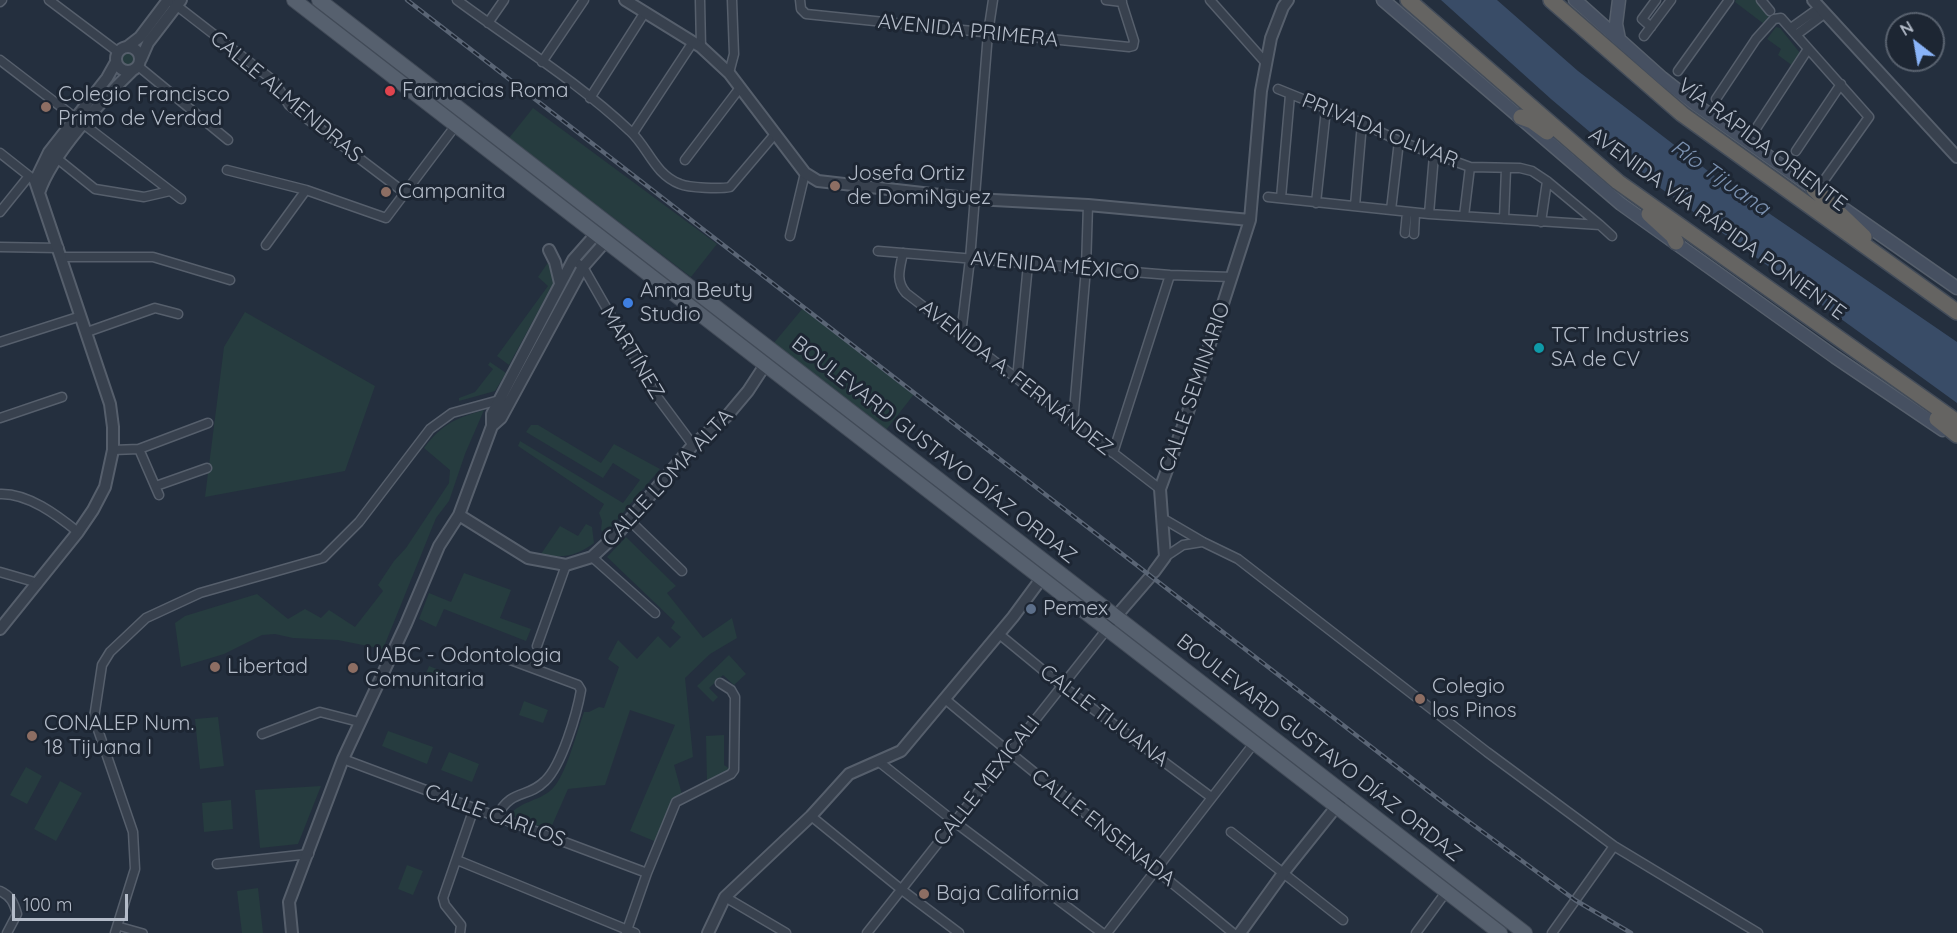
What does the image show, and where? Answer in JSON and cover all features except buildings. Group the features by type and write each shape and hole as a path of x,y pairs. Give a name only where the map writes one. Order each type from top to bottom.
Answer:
{"highway":[{"name":"AVENIDA VÍA RÁPIDA PONIENTE","path":"1408,0 1618,182 1957,422"},
{"name":"VÍA RÁPIDA ORIENTE","path":"1551,0 1682,114 1902,275 1957,312"},
{"path":"1521,117 1532,121 1582,157 1592,160"},
{"path":"1618,182 1625,192 1673,236 1676,242"},
{"path":"1819,184 1902,275"},
{"path":"1896,380 1901,390 1957,437"}],"main road":[{"name":"BOULEVARD GUSTAVO DÍAZ ORDAZ","path":"294,0 1041,579 1256,742 1446,892 1503,929 1525,933"},
{"name":"BOULEVARD GUSTAVO DÍAZ ORDAZ","path":"319,0 1346,794 1503,929"},
{"path":"1383,0 1621,204 1834,357 1957,437"},
{"path":"1575,0 1662,78 1695,104 1819,184 1957,288"},
{"path":"1618,0 1616,24 1619,39"},
{"path":"862,440 872,428"}],"street":[{"path":"49,0 120,53 124,70 137,65"},
{"path":"458,0 633,132 658,167 681,185 730,186 775,134"},
{"path":"488,23 504,0"},
{"path":"542,62 584,0"},
{"path":"625,0 697,45 729,73 805,173 818,182 975,199 1088,205 1250,219"},
{"path":"633,132 697,45 700,0"},
{"path":"729,73 734,54 732,0"},
{"name":"AVENIDA PRIMERA","path":"800,0 803,12 806,14 1129,47 1133,46 1134,41 1121,1"},
{"path":"961,334 970,259 988,33 993,0"},
{"path":"1106,0 1121,1"},
{"path":"1210,0 1266,63"},
{"name":"CALLE SEMINARIO","path":"1165,557 1160,489 1187,415 1250,219 1261,91 1271,38 1288,0"},
{"path":"1651,27 1642,19 1656,0"},
{"path":"1644,36 1671,0"},
{"path":"1678,71 1729,0"},
{"path":"81,121 120,53 140,37 174,2"},
{"path":"0,212 36,184 53,155 81,121 137,65 174,2"},
{"name":"CALLE ALMENDRAS","path":"174,2 274,81 296,110 405,193"},
{"path":"1793,31 1819,7 1957,157"},
{"path":"590,98 645,12"},
{"path":"1716,99 1756,39 1774,19 1781,18 1869,117 1819,184"},
{"path":"1757,127 1808,49"},
{"path":"120,53 138,51 137,65"},
{"path":"0,60 181,199"},
{"path":"137,65 228,141"},
{"path":"1796,151 1841,84"},
{"path":"686,160 739,88"},
{"name":"PRIVADA OLIVAR","path":"1278,89 1362,123 1399,141 1470,167 1520,168 1532,171 1612,236"},
{"name":"PRIVADA OLIVAR","path":"1281,198 1290,95"},
{"path":"1316,203 1326,109"},
{"path":"1355,206 1362,123"},
{"path":"227,170 306,190 386,218 456,125"},
{"path":"1391,210 1399,141"},
{"path":"0,153 36,184 110,404 113,427 113,450 105,488 93,510 0,629"},
{"path":"1429,214 1434,154"},
{"path":"53,155 95,189 144,197 170,191"},
{"path":"1464,216 1470,167"},
{"path":"1504,219 1506,169"},
{"path":"790,236 805,173"},
{"path":"1541,222 1546,181"},
{"path":"266,245 306,190"},
{"path":"1268,197 1429,214 1600,225"},
{"path":"1073,423 1086,268 1088,205"},
{"path":"1410,229 1411,212"},
{"path":"291,933 289,902 343,759 406,624 415,597 439,546 459,515 492,426 492,414 498,400 573,260 601,238"},
{"path":"492,426 501,418 601,238"},
{"path":"0,247 60,253 153,257 230,280"},
{"path":"549,250 555,262 560,283"},
{"name":"AVENIDA MÉXICO","path":"878,251 1170,275 1232,277"},
{"name":"AVENIDA A. FERNÁNDEZ","path":"903,253 898,280 900,287 1160,489"},
{"name":"MARTÍNEZ","path":"573,260 583,267 634,360 658,398 693,445"},
{"path":"1017,379 1028,264"},
{"path":"1113,453 1170,275"},
{"path":"87,332 155,308 178,314"},
{"path":"0,342 81,316"},
{"name":"CALLE LOMA ALTA","path":"459,515 528,558 566,565 592,557 620,531 693,445 727,416 765,365"},
{"path":"143,933 118,925 135,869 133,832 94,718 102,665 110,652 146,618 200,593 323,558 359,522 430,429 452,413 512,396"},
{"path":"0,418 62,397"},
{"path":"113,450 139,449 208,423"},
{"path":"139,449 158,490 207,468"},
{"path":"0,494 21,496 78,532"},
{"path":"1162,518 1238,559 1487,752 1614,846 1758,933"},
{"path":"629,520 682,571"},
{"path":"1107,629 1165,557 1183,545 1203,542"},
{"path":"592,557 655,613"},
{"path":"537,646 566,565"},
{"path":"0,572 38,583"},
{"path":"708,933 725,897 811,816 849,774 901,751 999,634 1041,579"},
{"name":"CALLE MEXICALI","path":"867,933 1107,629"},
{"name":"CALLE TIJUANA","path":"999,634 1061,685 1211,797"},
{"path":"497,816 508,800 538,787 551,773 578,711 581,690 575,684 508,659"},
{"path":"457,860 629,932 647,873 676,802 734,771 735,697 731,690 720,683"},
{"name":"CALLE ENSENADA","path":"945,699 1233,933"},
{"path":"262,734 320,712 358,723"},
{"path":"1107,933 1256,742"},
{"name":"CALLE CARLOS","path":"343,759 647,873"},
{"path":"878,761 1102,933"},
{"path":"1240,933 1284,872 1346,794"},
{"path":"460,933 461,925 445,905 443,898 474,808"},
{"path":"811,816 959,933"},
{"path":"1231,832 1343,920"},
{"path":"1552,933 1614,846"},
{"path":"217,864 309,854"},
{"path":"0,891 8,894 15,903 17,914 7,933"},
{"path":"1416,933 1446,892"},
{"path":"725,897 784,933"}],"green space":[{"path":"1736,0 1758,0 1771,16 1764,24 1735,2"},
{"path":"1776,27 1780,28 1800,53 1793,66 1778,55 1781,49 1767,39"},
{"path":"124,50 132,50 137,55 135,66 124,68 119,63 119,55"},
{"path":"533,108 717,244 691,277 509,138"},
{"path":"549,261 553,273 553,284 509,365 497,356 548,286 538,277"},
{"path":"803,308 915,393 886,430 773,344"},
{"path":"245,312 375,386 345,471 205,497 224,347"},
{"path":"490,362 506,373 495,391 459,401 459,398 475,392 493,369 488,365"},
{"path":"484,410 465,454 449,501 436,518 383,649 338,640 293,638 275,634 262,635 224,654 181,667 175,623 185,616 257,594 288,619 305,609 321,618 329,610 355,627 383,591 378,585 406,548 449,483 450,470 424,448 437,433 450,423"},
{"path":"531,425 538,425 601,463 614,444 660,469 605,534 601,530 602,521 599,513 604,504 518,446 520,441 623,503 640,480 613,463 603,478 526,432"},
{"path":"586,524 592,527 594,543 575,554 556,556 541,554 560,526 578,536"},
{"path":"626,537 676,586 667,593 703,638 732,618 737,638 710,654 685,678 693,757 674,765 683,798 659,843 630,831 675,725 630,710 605,785 568,789 550,830 510,815 518,807 550,791 566,766 584,712 599,707 604,708 619,667 608,659 618,640 637,659 658,636 670,648 681,637 671,628 675,622 607,557"},
{"path":"464,573 511,590 500,618 531,629 526,641 444,609 436,627 419,619 429,593 451,602"},
{"path":"729,655 746,674 734,685 723,675 709,688 718,697 713,702 697,686"},
{"path":"429,666 460,678 458,683 449,679 446,689 423,681"},
{"path":"524,701 548,710 543,723 519,715"},
{"path":"218,717 224,766 200,769 195,719"},
{"path":"388,731 433,747 427,764 382,746"},
{"path":"724,735 724,765 730,769 729,772 707,782 706,736"},
{"path":"449,752 479,764 472,782 441,770"},
{"path":"26,767 42,776 27,804 10,795"},
{"path":"60,781 82,793 56,841 34,829"},
{"path":"321,786 298,844 260,848 255,790"},
{"path":"231,800 233,829 204,832 202,803"},
{"path":"407,865 423,871 413,895 398,889"},
{"path":"258,888 263,933 242,933 237,891"}],"water":[{"path":"1441,0 1497,0 1578,71 1716,177 1957,342 1957,403 1630,166"}],"railway":[{"path":"407,0 1445,804 1575,900 1631,933"}],"place":[{"name":"Farmacias Roma","path":"390,91"},
{"name":"Colegio Francisco Primo de Verdad","path":"46,107"},
{"name":"Josefa Ortiz de DomiNguez","path":"835,186"},
{"name":"Campanita","path":"386,192"},
{"name":"Anna Beuty Studio","path":"628,303"},
{"name":"TCT Industries SA de CV","path":"1539,348"},
{"name":"Pemex","path":"1031,609"},
{"name":"Libertad","path":"215,667"},
{"name":"UABC - Odontologia Comunitaria","path":"353,668"},
{"name":"Colegio los Pinos","path":"1420,699"},
{"name":"CONALEP Num. 18 Tijuana I","path":"32,736"},
{"name":"Baja California","path":"924,894"}],"water label":[{"name":"Río Tijuana","path":"1720,178"}]}
